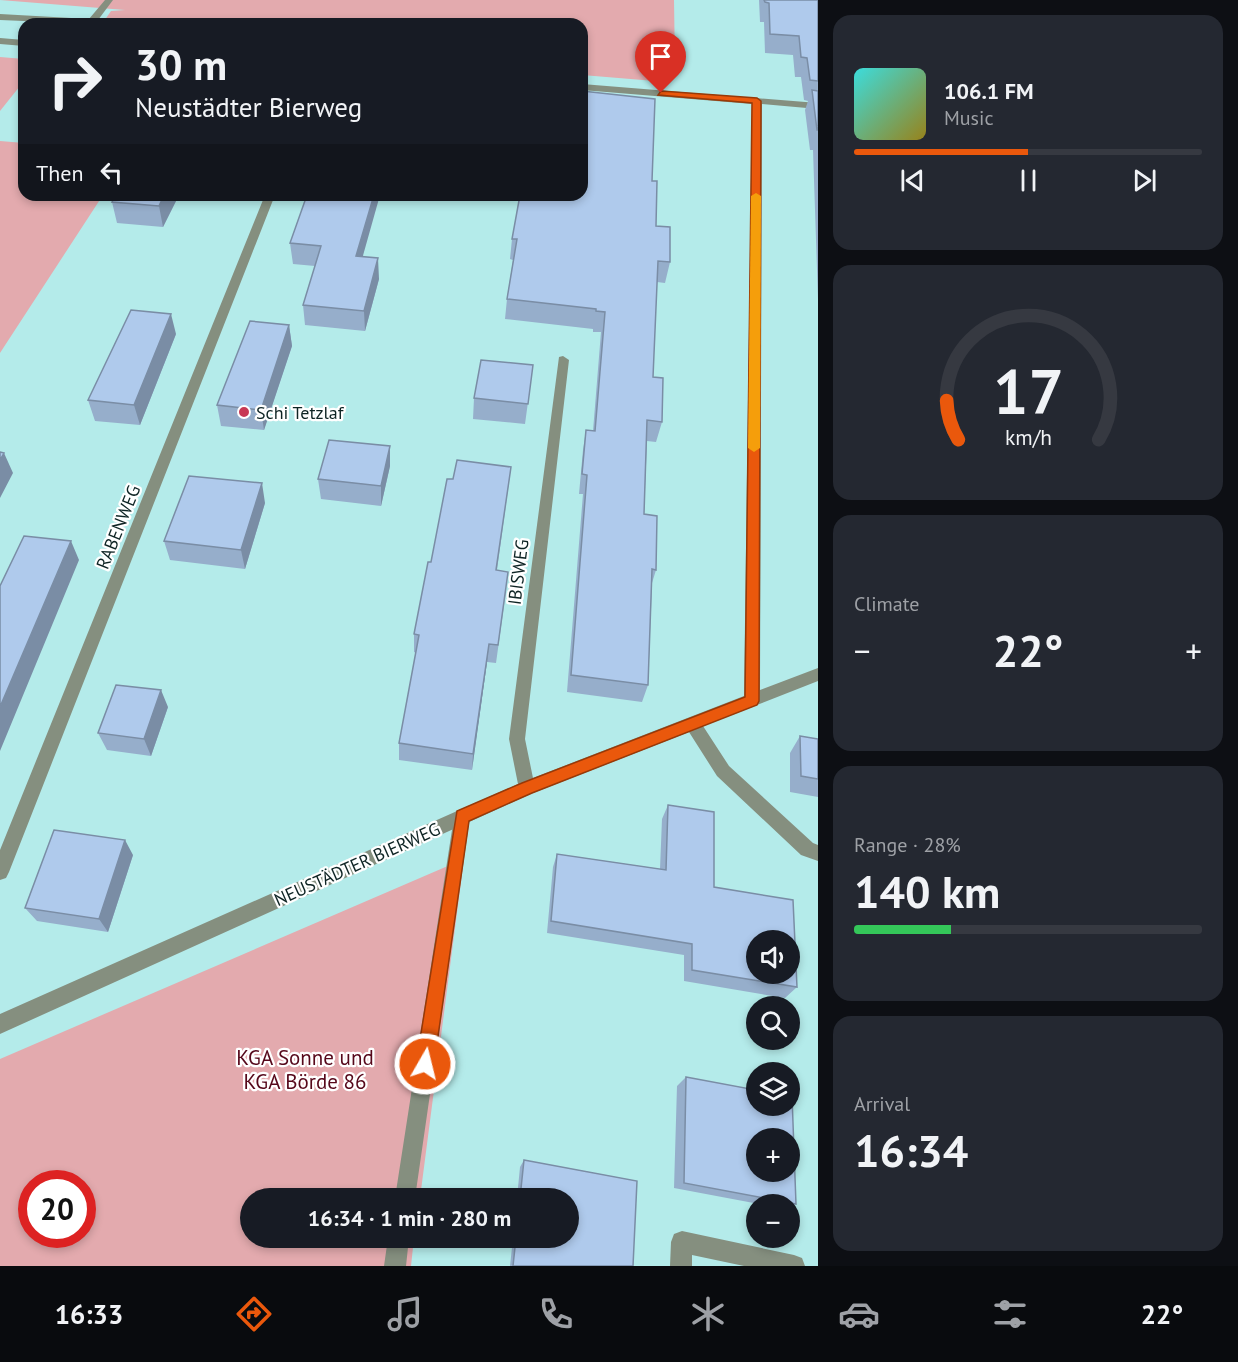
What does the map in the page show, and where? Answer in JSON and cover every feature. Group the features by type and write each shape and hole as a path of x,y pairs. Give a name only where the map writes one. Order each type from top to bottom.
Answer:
{"street":[{"path":"94,18 109,0"},
{"path":"0,16 26,18"},
{"path":"0,41 18,42"},
{"path":"588,87 818,106"},
{"path":"752,701 757,101"},
{"name":"RABENWEG","path":"0,872 268,201"},
{"name":"IBISWEG","path":"527,788 517,738 564,360"},
{"name":"NEUSTÄDTER BIERWEG","path":"0,1024 527,788 693,725 818,674"},
{"path":"693,725 723,771 807,849 818,853"},
{"path":"406,1188 462,816"},
{"path":"681,1266 682,1242 794,1266"},
{"path":"395,1266 398,1248"}],"green space":[{"path":"0,0 674,0 675,66 667,82 588,75 588,18 106,18 111,11 125,10"},
{"path":"0,57 18,58 18,88 0,111"},
{"path":"0,141 18,142 18,201 99,201 0,353"},
{"name":"KGA Sonne und KGA Börde 86","path":"464,859 421,1188 240,1188 240,1248 413,1248 411,1266 0,1266 0,1059"}],"building":[{"path":"764,0 818,0 818,81 810,80 807,58 801,57 799,36 770,34 769,3"},
{"path":"812,90 818,91 818,130 817,130"},
{"path":"588,92 655,99 652,181 657,181 656,226 670,227 670,262 658,261 653,377 663,378 662,422 647,420 644,514 657,516 656,570 652,569 648,685 571,675 587,475 582,474 586,430 595,431 605,312 507,299 517,239 512,239 519,201 588,201"},
{"path":"113,201 161,201 159,206"},
{"path":"305,201 372,201 356,256 378,258 364,311 303,305 321,246 290,243"},
{"path":"131,310 171,314 134,405 88,400"},
{"path":"250,321 289,325 261,410 217,405"},
{"path":"481,360 533,365 528,404 474,398"},
{"path":"329,440 390,446 381,486 318,479"},
{"path":"457,460 511,467 496,570 508,572 498,645 489,644 473,754 399,743 419,635 414,634 428,562 431,562 447,479 453,479"},
{"path":"189,476 262,483 241,550 164,541"},
{"path":"24,536 71,541 0,707 0,586"},
{"path":"116,685 161,690 144,739 98,733"},
{"path":"800,736 818,739 818,779 801,776"},
{"path":"668,805 714,812 714,887 793,900 794,930 746,930 746,979 692,970 692,944 551,921 557,854 666,870"},
{"path":"54,830 125,840 99,919 25,908"},
{"path":"778,984 797,984 797,987"},
{"path":"686,1077 746,1088 746,1116 793,1116 793,1128 746,1128 746,1182 795,1182 796,1194 746,1195 684,1183"},
{"path":"524,1160 637,1181 633,1266 513,1266 515,1248 579,1248 579,1188 521,1188"}],"slow traffic":[{"path":"754,448 756,196"}],"place":[{"name":"Schi Tetzlaf","path":"244,412"}],"route":[{"path":"425,1064 462,816 527,788 752,701 757,101 661,93"}]}
